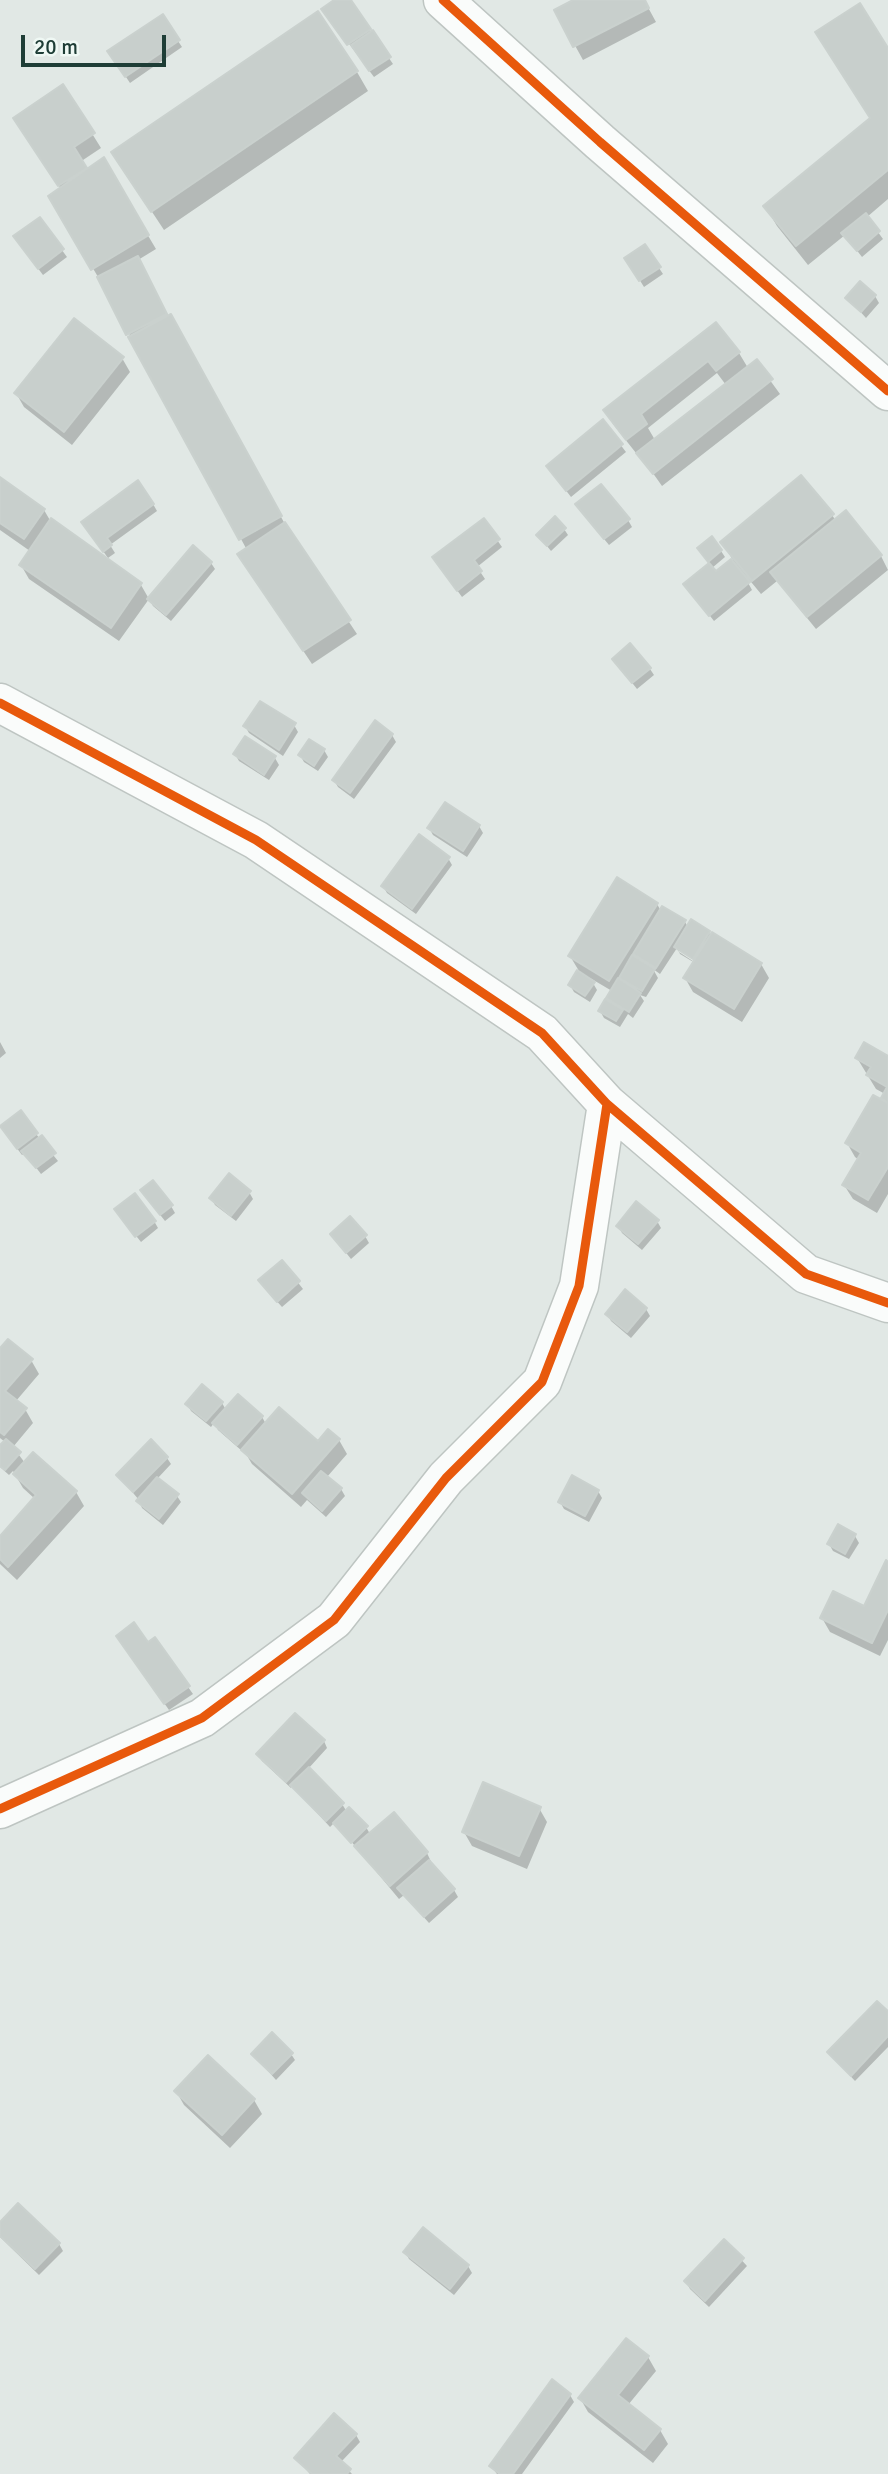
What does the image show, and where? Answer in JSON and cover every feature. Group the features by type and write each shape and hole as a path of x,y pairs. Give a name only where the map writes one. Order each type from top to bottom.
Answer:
{"street":[{"path":"443,0 600,142 888,391"},
{"path":"0,703 256,840 542,1033 607,1104 806,1275 888,1304"},
{"path":"0,1809 202,1718 334,1620 446,1478 541,1382 579,1286 607,1104"}],"building":[{"path":"334,0 351,0 371,29 347,45 321,9"},
{"path":"573,0 645,0 649,8 573,47 554,10"},
{"path":"860,3 888,48 888,170 796,246 763,206 870,118 815,32"},
{"path":"318,11 358,71 151,212 111,152"},
{"path":"163,14 180,40 125,77 107,51"},
{"path":"373,30 391,57 369,71 351,45"},
{"path":"63,84 95,133 74,147 87,168 58,186 13,118"},
{"path":"104,157 149,235 91,270 48,196"},
{"path":"866,213 880,231 857,251 841,233"},
{"path":"40,217 64,249 38,269 13,236"},
{"path":"645,244 661,267 639,281 624,258"},
{"path":"138,256 167,314 126,335 97,277"},
{"path":"860,281 876,295 861,312 845,298"},
{"path":"171,314 282,516 239,540 128,337"},
{"path":"74,318 124,357 64,432 14,393"},
{"path":"716,322 740,352 716,371 708,361 641,414 647,424 626,440 603,410"},
{"path":"757,359 773,379 653,474 636,453"},
{"path":"603,419 623,444 566,491 546,466"},
{"path":"801,475 834,514 752,581 720,542"},
{"path":"0,477 45,509 24,539 0,523"},
{"path":"138,480 154,504 107,538 112,545 103,552 81,522"},
{"path":"601,484 630,519 604,539 575,504"},
{"path":"846,510 882,555 807,617 770,572"},
{"path":"555,516 566,528 547,546 536,535"},
{"path":"51,518 142,583 111,628 19,565"},
{"path":"484,518 500,539 474,560 482,571 457,591 432,557"},
{"path":"285,522 351,620 303,651 237,554"},
{"path":"712,536 722,550 708,562 697,548"},
{"path":"193,545 212,562 166,615 147,599"},
{"path":"731,559 750,582 709,616 683,584 709,563 716,571"},
{"path":"630,643 651,668 632,683 612,659"},
{"path":"260,701 296,723 279,750 243,726"},
{"path":"375,720 393,734 350,793 332,780"},
{"path":"245,736 276,756 264,775 233,754"},
{"path":"309,739 325,749 314,766 298,755"},
{"path":"445,802 480,825 463,851 427,828"},
{"path":"419,834 450,857 412,909 381,886"},
{"path":"617,877 658,903 609,981 568,956"},
{"path":"662,906 686,920 656,968 633,954"},
{"path":"691,919 710,931 693,959 674,947"},
{"path":"712,932 762,963 734,1009 683,978"},
{"path":"632,955 655,969 642,991 619,978"},
{"path":"577,970 595,982 585,996 568,985"},
{"path":"618,978 641,993 629,1012 606,998"},
{"path":"605,999 623,1010 616,1021 598,1011"},
{"path":"864,1042 888,1056 888,1103 881,1098 887,1087 866,1075 871,1067 855,1058"},
{"path":"873,1095 888,1103 888,1167 868,1200 842,1185 861,1153 845,1143"},
{"path":"21,1110 38,1133 17,1149 0,1126"},
{"path":"42,1135 56,1153 36,1168 21,1151"},
{"path":"229,1173 251,1191 231,1216 209,1198"},
{"path":"153,1180 173,1205 160,1215 140,1190"},
{"path":"135,1193 156,1221 135,1237 114,1209"},
{"path":"636,1201 659,1220 638,1244 616,1226"},
{"path":"350,1216 367,1235 346,1253 330,1234"},
{"path":"282,1260 300,1281 277,1302 258,1280"},
{"path":"625,1289 647,1308 627,1332 605,1314"},
{"path":"8,1339 33,1359 5,1391 27,1408 4,1435 0,1432 0,1348"},
{"path":"202,1384 223,1402 206,1421 185,1404"},
{"path":"238,1394 263,1416 237,1445 212,1423"},
{"path":"279,1407 318,1441 328,1429 340,1439 292,1494 241,1450"},
{"path":"6,1439 21,1452 5,1470 0,1466 0,1445"},
{"path":"151,1439 168,1457 133,1492 116,1475"},
{"path":"33,1452 77,1491 8,1567 0,1559 0,1536 36,1495 13,1474"},
{"path":"321,1471 342,1488 322,1511 302,1493"},
{"path":"572,1475 599,1490 585,1516 558,1502"},
{"path":"157,1477 179,1494 159,1519 136,1501"},
{"path":"838,1524 856,1534 845,1554 827,1544"},
{"path":"886,1560 888,1610 872,1643 820,1618 833,1591 864,1606"},
{"path":"134,1622 148,1642 155,1637 190,1686 164,1704 116,1636"},
{"path":"295,1713 325,1740 286,1782 256,1754"},
{"path":"309,1767 344,1803 326,1821 290,1785"},
{"path":"483,1782 541,1807 519,1856 462,1832"},
{"path":"349,1807 368,1826 351,1843 333,1823"},
{"path":"394,1812 428,1852 390,1886 354,1846"},
{"path":"429,1860 455,1889 424,1917 397,1888"},
{"path":"877,2001 888,2011 888,2036 851,2076 827,2052"},
{"path":"272,2032 293,2053 272,2074 251,2054"},
{"path":"208,2055 255,2099 222,2135 174,2091"},
{"path":"18,2203 60,2243 35,2269 0,2236 0,2222"},
{"path":"423,2227 469,2265 450,2289 403,2252"},
{"path":"724,2239 744,2258 705,2301 684,2281"},
{"path":"626,2338 649,2356 618,2395 661,2429 644,2450 578,2398"},
{"path":"552,2379 571,2394 513,2474 500,2474 489,2466"},
{"path":"334,2413 357,2434 336,2456 351,2469 347,2474 312,2474 294,2458"}],"cycle path":[{"path":"443,0 600,142 888,391"},
{"path":"0,703 256,840 542,1033 607,1104 806,1274 888,1303"},
{"path":"0,1809 202,1718 334,1620 446,1478 542,1382 579,1286 607,1104"}]}
